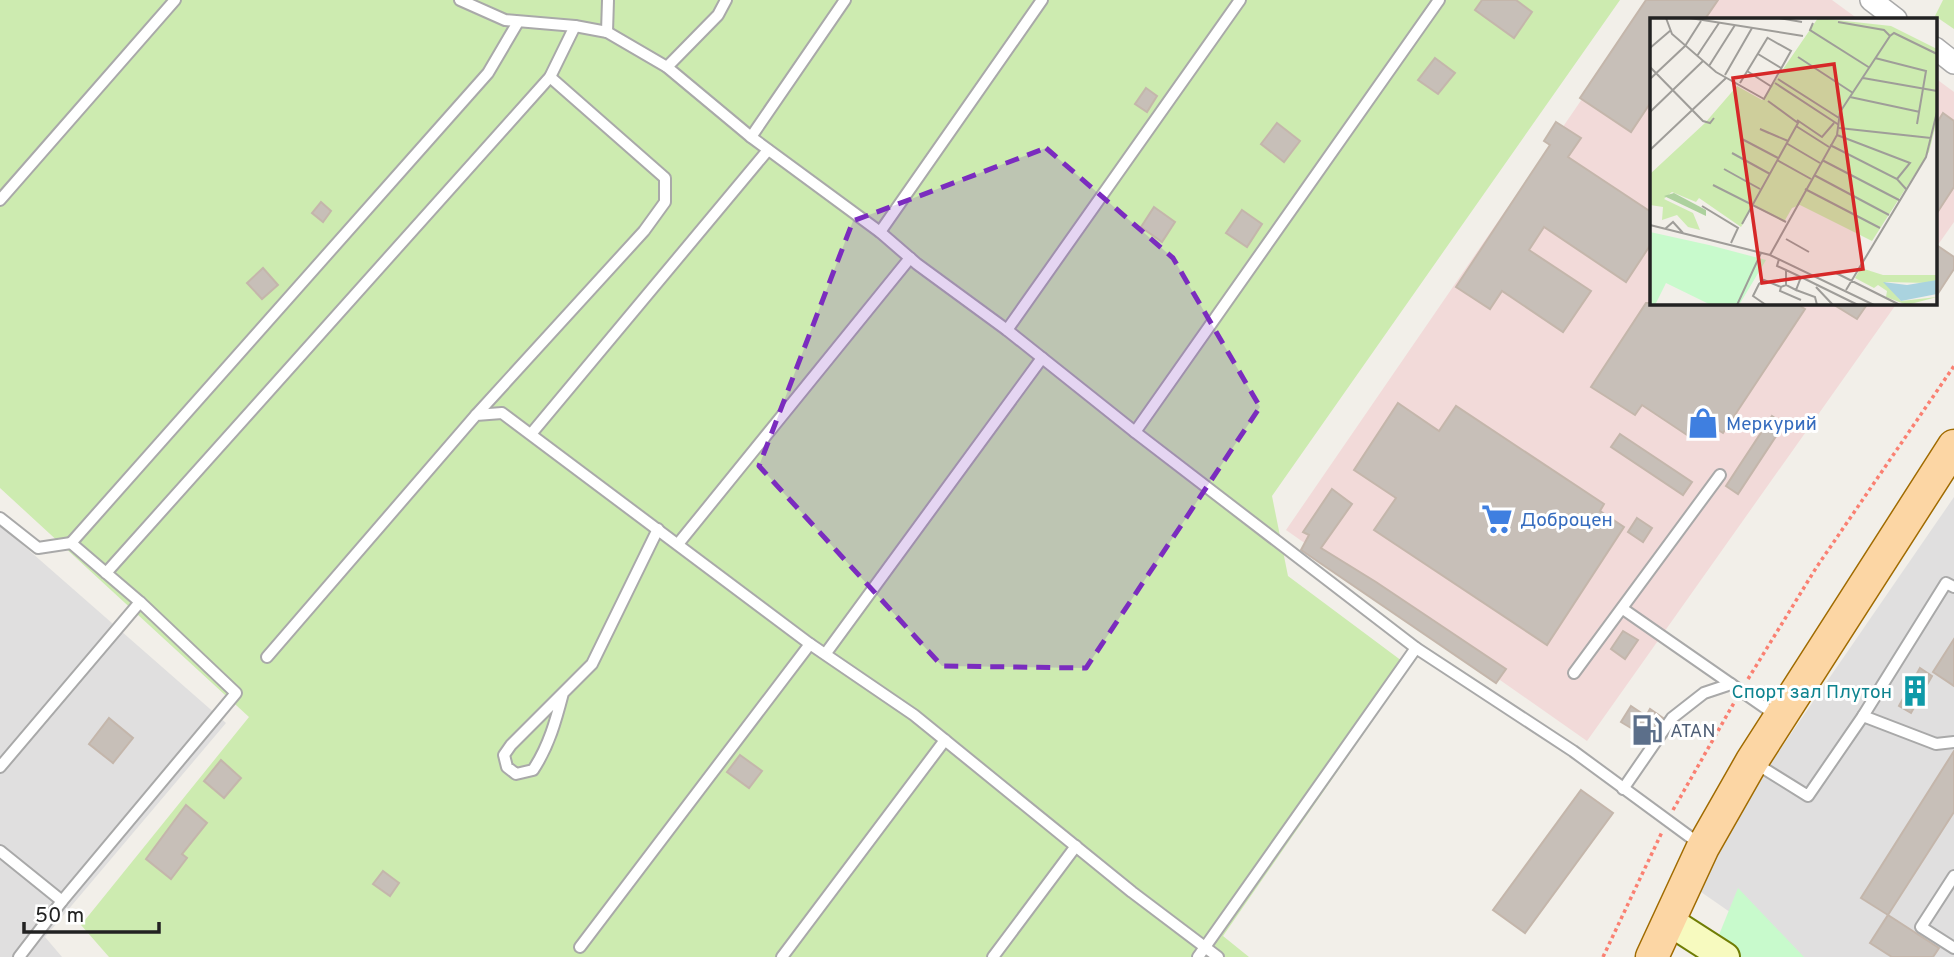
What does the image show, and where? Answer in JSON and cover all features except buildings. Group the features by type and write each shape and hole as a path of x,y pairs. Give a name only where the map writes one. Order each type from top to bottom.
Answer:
{"main road":[{"path":"1652,957 1703,847 1752,761 1954,446"},
{"path":"1669,921 1725,957"}],"street":[{"path":"1871,0 1895,18"},
{"path":"1937,50 1954,63"}],"lane":[{"path":"0,200 175,0"},
{"path":"460,0 505,20 575,26 607,32 667,66 751,137 880,232 910,258 1416,648 1573,751 1703,847"},
{"path":"607,32 608,0"},
{"path":"667,66 718,15 726,0"},
{"path":"751,137 845,0"},
{"path":"880,232 1042,0"},
{"path":"1007,331 1240,0"},
{"path":"1135,432 1439,0"},
{"path":"0,518 38,548 71,543 488,73 518,22"},
{"path":"106,573 550,77 575,26"},
{"path":"267,657 476,415 644,231 665,202 665,178 550,77"},
{"path":"531,434 768,149"},
{"path":"678,544 910,258"},
{"path":"826,653 1042,358"},
{"path":"476,415 502,413 531,434 810,644 914,715 1076,846 1201,952 1218,957"},
{"path":"1574,673 1720,475"},
{"path":"563,693 555,727 541,759 533,770 516,774 507,767 504,755 511,745 563,693 592,664 658,529"},
{"path":"19,957 62,901 236,693 140,602 71,543"},
{"path":"1752,761 1808,796 1950,585 1954,571"},
{"path":"0,767 140,602"},
{"path":"1623,609 1779,717"},
{"path":"580,947 810,644"},
{"path":"1201,952 1416,648"},
{"path":"1623,789 1672,718 1704,694 1731,684"},
{"path":"1863,716 1936,744 1954,741"},
{"path":"782,957 944,740"},
{"path":"993,957 1076,846"},
{"path":"0,851 62,901"},
{"path":"1954,876 1921,927 1954,948"}],"path":[{"path":"1741,691 1816,568 1954,366"}],"highlighted area":[{"path":"1046,148 1173,258 1260,407 1086,668 942,666 759,466 853,221"}],"shaded area":[{"path":"1650,0 1832,0 1857,18 1650,18 1650,304 1896,304 1587,741 1286,530"},
{"path":"1937,79 1954,92 1954,222 1937,246"},
{"path":"1954,497 1954,957 1795,957 1688,883"},
{"path":"0,525 226,723 45,937 62,957 0,957"}],"green space":[{"path":"0,0 1620,0 1272,496 1288,576 1410,667 1223,936 1249,957 109,957 81,925 249,717 0,488"},
{"path":"1943,0 1954,0 1954,29 1935,16"},
{"path":"1738,888 1804,957 1710,957"}],"place":[{"name":"Меркурий","path":"1703,423"},
{"name":"Доброцен","path":"1497,519"},
{"name":"Спорт зал Плутон","path":"1915,691"},
{"name":"ATAN","path":"1647,730"}]}
